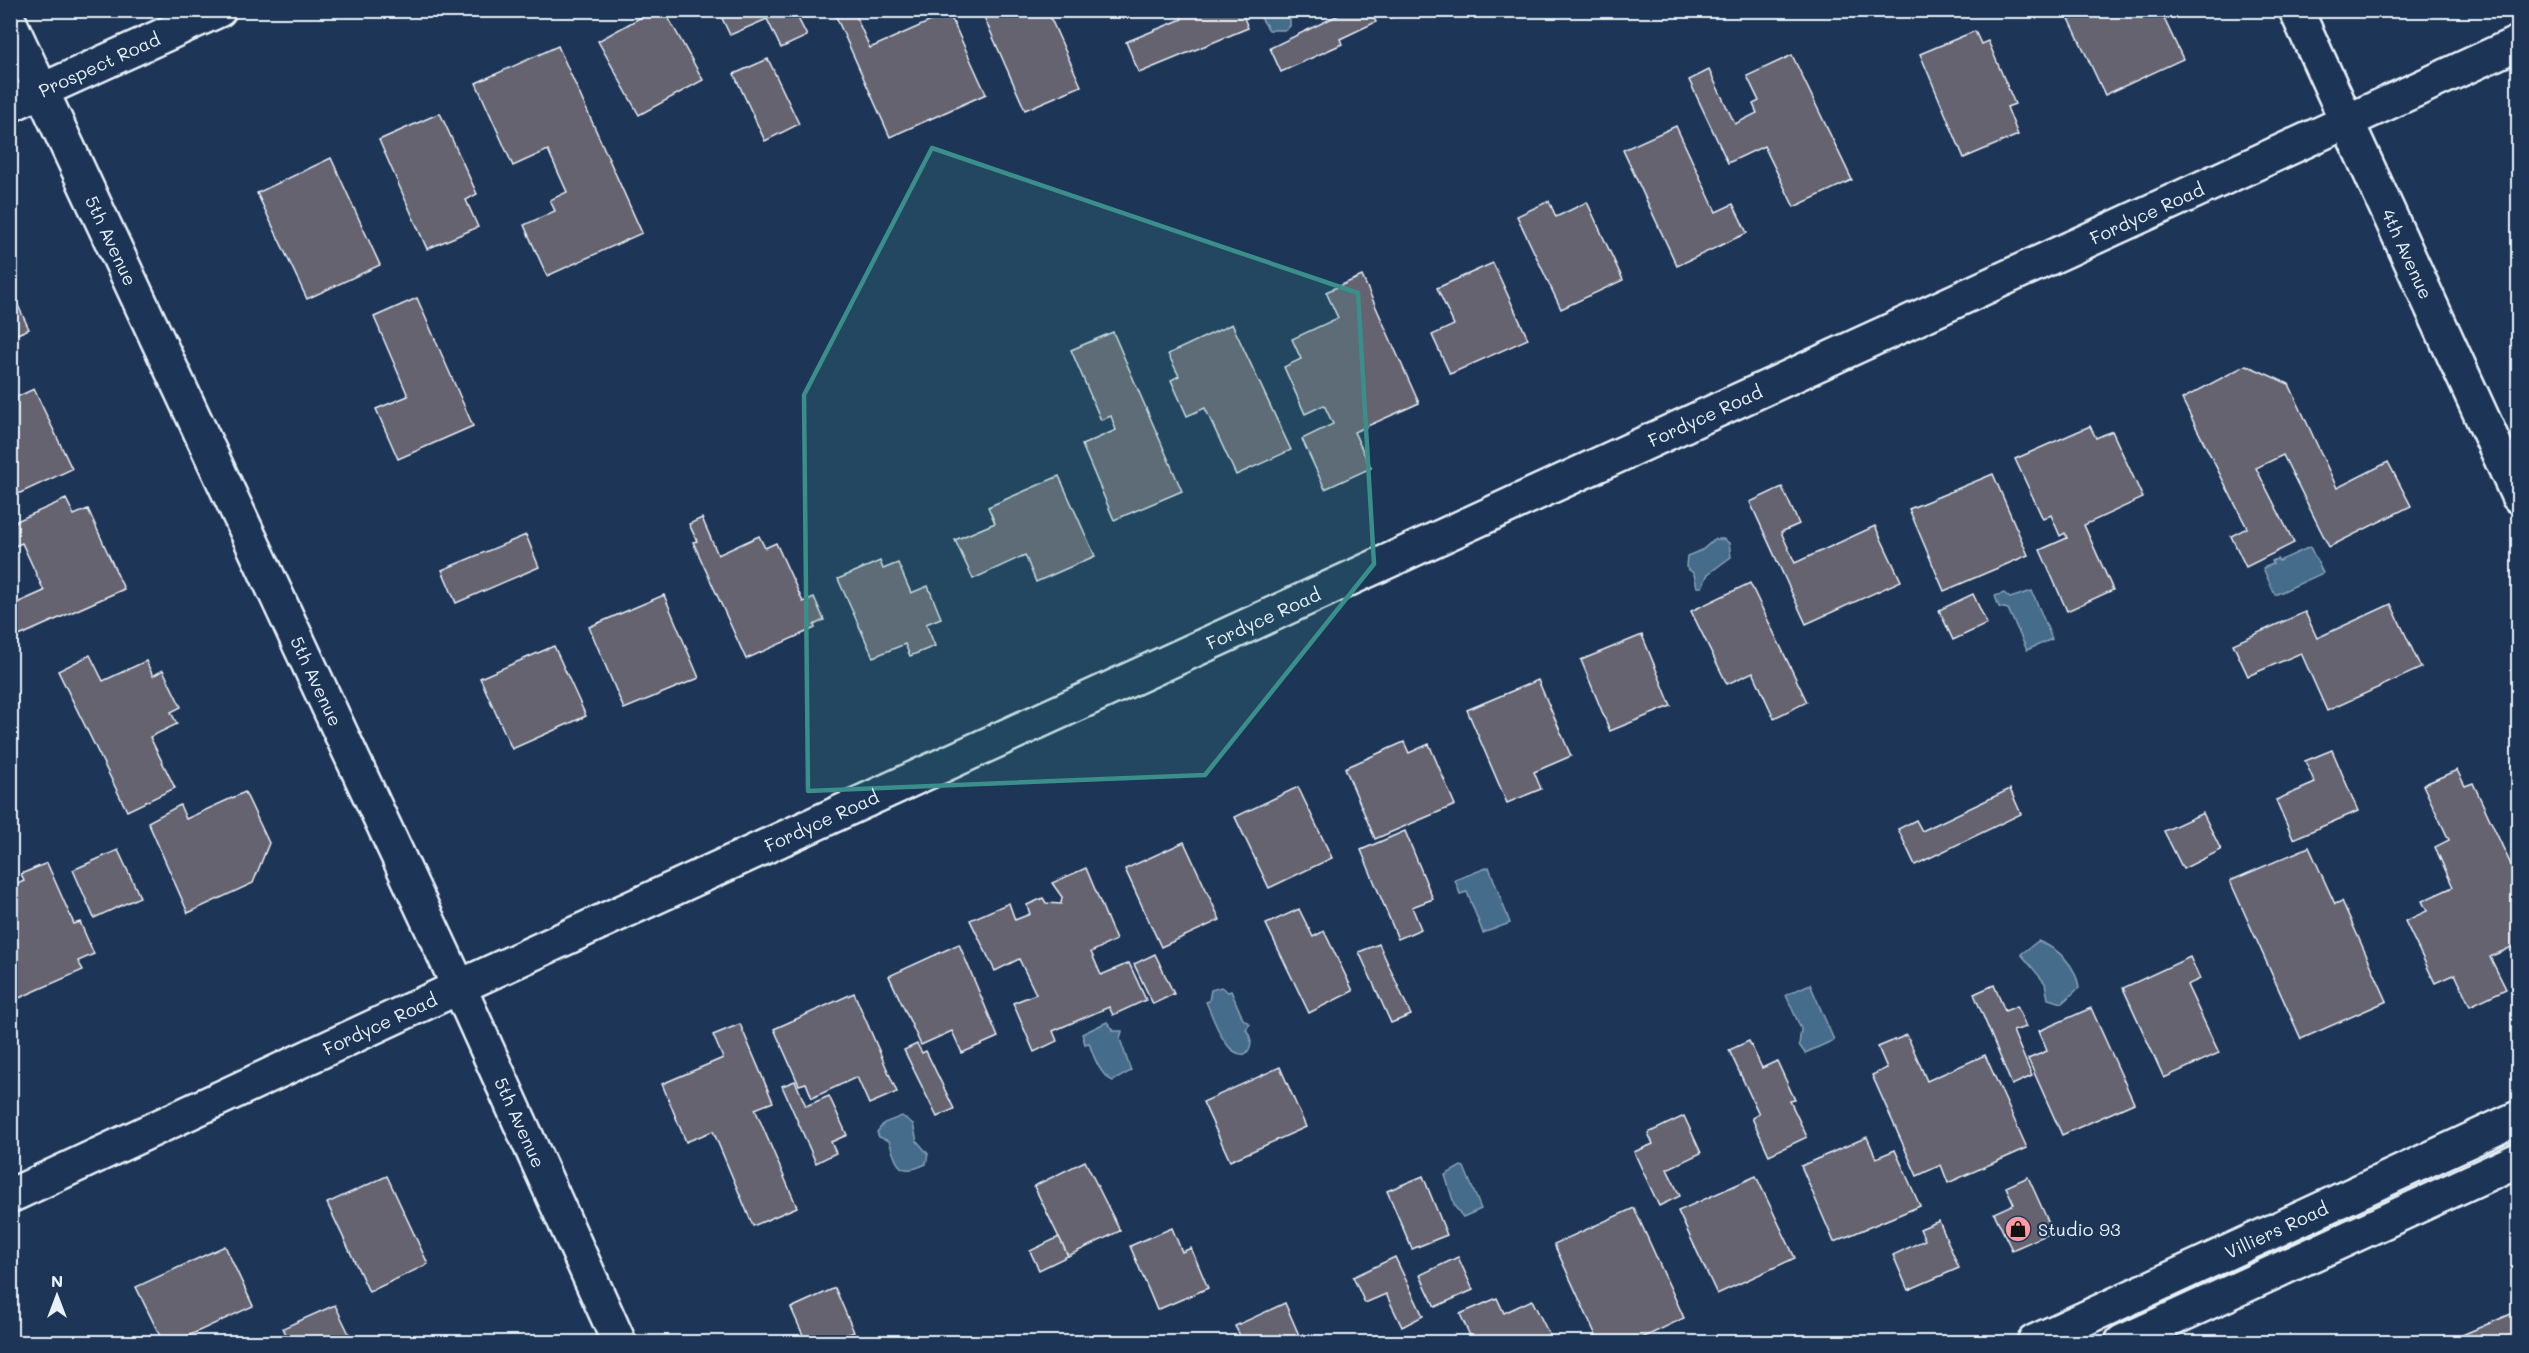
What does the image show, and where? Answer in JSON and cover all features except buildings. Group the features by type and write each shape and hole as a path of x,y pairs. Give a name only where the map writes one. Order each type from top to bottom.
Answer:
{"street":[{"name":"Prospect Road","path":"10,105 219,10"},
{"name":"4th Avenue","path":"2296,10 2518,496"},
{"name":"5th Avenue","path":"10,23 459,987 619,1342"},
{"name":"Fordyce Road","path":"10,1196 459,987 2518,43"},
{"name":"Villiers Road","path":"2034,1342 2518,1118"},
{"name":"Villiers Road","path":"2122,1342 2518,1160"}],"highlighted area":[{"path":"932,148 1358,293 1374,564 1205,775 808,791 804,395"}],"water":[{"path":"1262,11 1290,11 1290,26 1286,30 1269,30 1261,18"},
{"path":"1715,539 1723,539 1729,543 1731,557 1708,574 1702,587 1697,587 1694,574 1686,567 1687,556 1702,550"},
{"path":"2310,547 2323,573 2275,595 2263,568 2273,564 2272,561 2277,559 2279,561"},
{"path":"2032,591 2052,639 2027,650 2008,609 1999,607 1995,596 2004,593 2010,598"},
{"path":"1489,867 1510,923 1483,933 1467,892 1460,894 1455,880"},
{"path":"2038,941 2059,953 2074,972 2079,988 2062,1003 2048,999 2045,983 2021,954"},
{"path":"1810,984 1834,1040 1805,1053 1799,1045 1801,1029 1786,995"},
{"path":"1221,987 1228,992 1231,991 1243,1019 1250,1024 1246,1029 1251,1045 1245,1054 1232,1050 1226,1043 1206,1002 1209,1001 1211,990"},
{"path":"1107,1022 1114,1031 1122,1031 1120,1039 1131,1071 1113,1081 1104,1075 1089,1043 1085,1044 1082,1034"},
{"path":"902,1116 913,1124 917,1141 928,1154 926,1164 916,1168 904,1169 900,1166 889,1141 879,1137 877,1132 884,1123"},
{"path":"1461,1166 1464,1167 1481,1209 1463,1217 1455,1207 1445,1175"}],"place":[{"name":"Studio 93","path":"2018,1229"}]}
